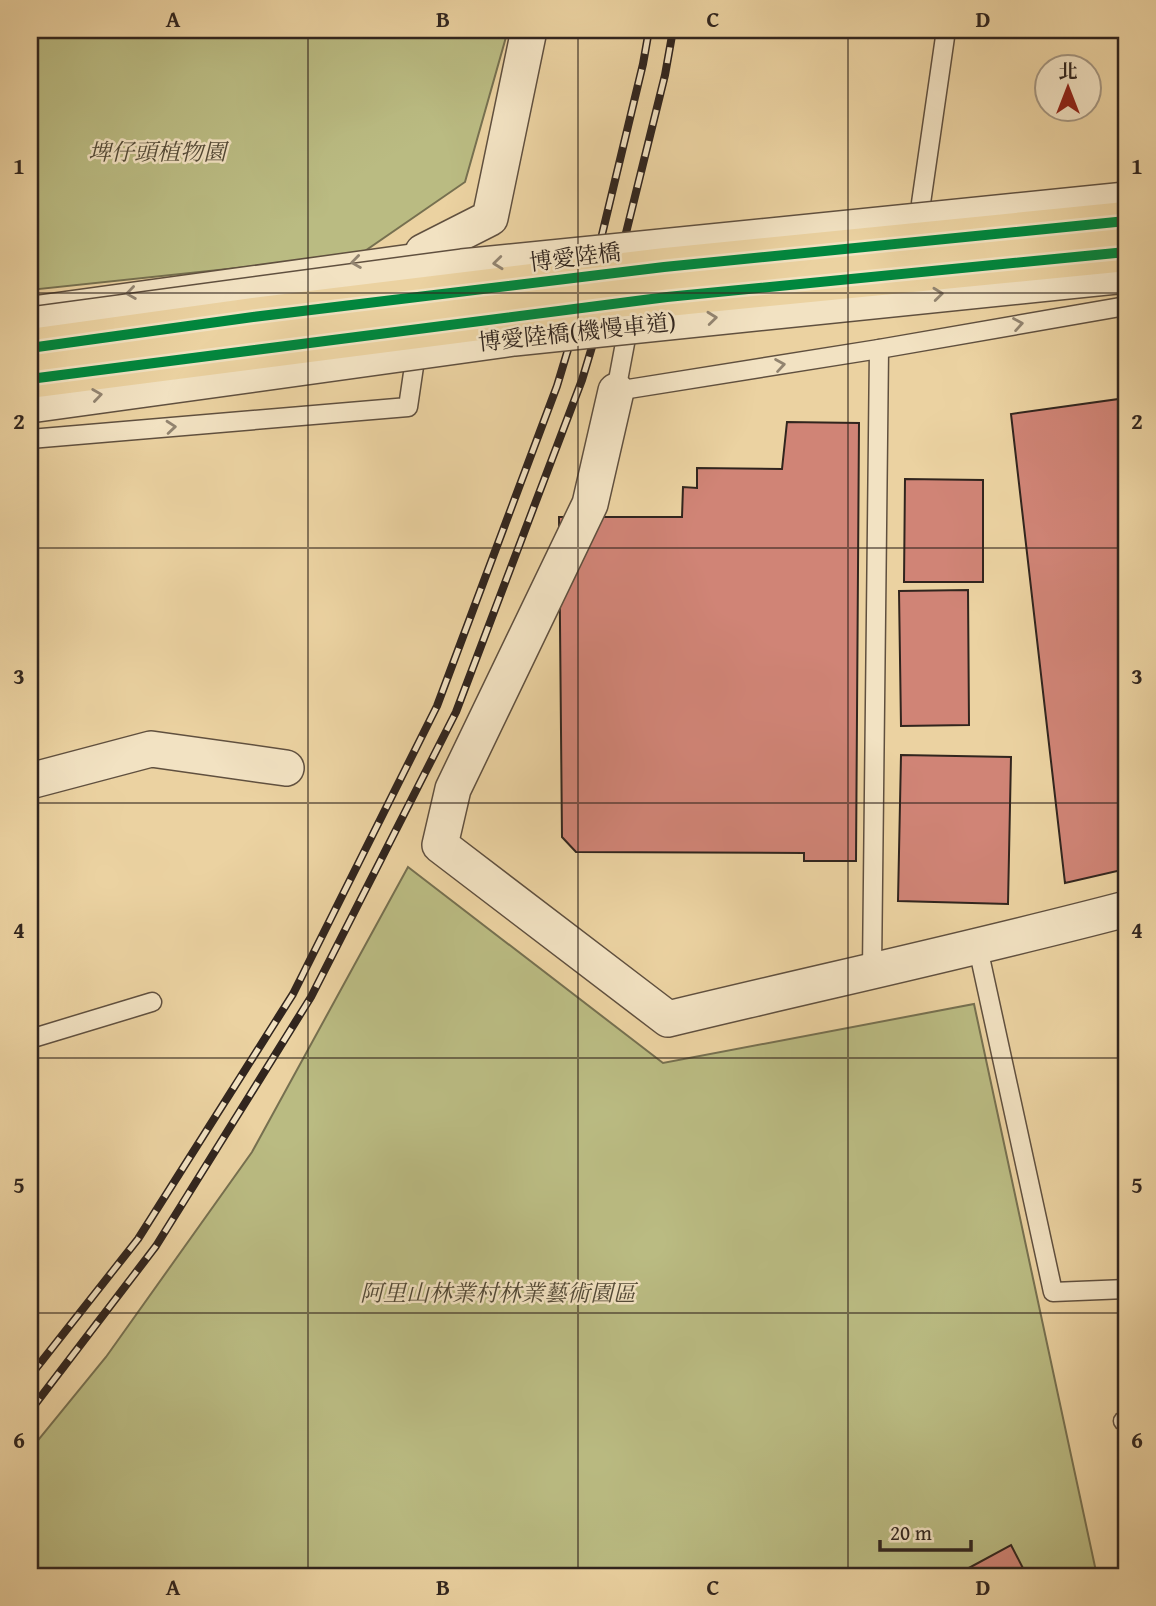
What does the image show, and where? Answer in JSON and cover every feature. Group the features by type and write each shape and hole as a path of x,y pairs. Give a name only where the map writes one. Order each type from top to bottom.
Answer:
{"main road":[{"name":"博愛陸橋","path":"30,348 253,317 650,269 1126,221"},
{"path":"30,379 667,297 1126,252"}],"street":[{"path":"424,252 490,218 529,30"},
{"path":"30,325 462,267 1118,190"},
{"name":"博愛陸橋(機慢車道)","path":"30,405 501,339 1126,275"},
{"path":"616,391 590,504 453,789 440,845 668,1019 872,970 978,948 1126,909"},
{"path":"30,780 151,750 286,768"}],"lane":[{"path":"921,203 946,30"},
{"path":"1118,190 921,203 648,231 616,391 1126,306"},
{"path":"30,306 424,252 424,293 408,407 30,439"},
{"path":"872,970 879,349"},
{"path":"978,948 1054,1292 1126,1289"},
{"path":"30,1039 152,1002"}],"green space":[{"name":"埤仔頭植物園","path":"30,30 508,30 465,182 359,255 30,290"},
{"name":"阿里山林業村林業藝術園區","path":"408,867 663,1063 974,1004 1097,1576 30,1576 30,1450 106,1357 252,1152"}],"building":[{"path":"1126,398 1126,869 1065,883 1011,414"},
{"path":"787,422 859,423 856,861 804,861 804,853 576,852 562,837 559,517 682,517 683,487 697,488 697,468 782,469"},
{"path":"905,479 983,480 983,582 904,582"},
{"path":"968,590 969,725 901,726 899,591"},
{"path":"901,755 1011,757 1008,904 898,901"},
{"path":"1011,1545 1027,1576 954,1576"}],"railway":[{"path":"30,1376 138,1239 293,994 437,706 557,386 600,243 649,30"},
{"path":"30,1411 156,1246 311,997 456,712 582,380 624,241 665,75 673,30"}],"cycle path":[{"path":"30,348 253,317 664,267 1126,221"},
{"path":"30,379 667,297 1126,252"}]}
